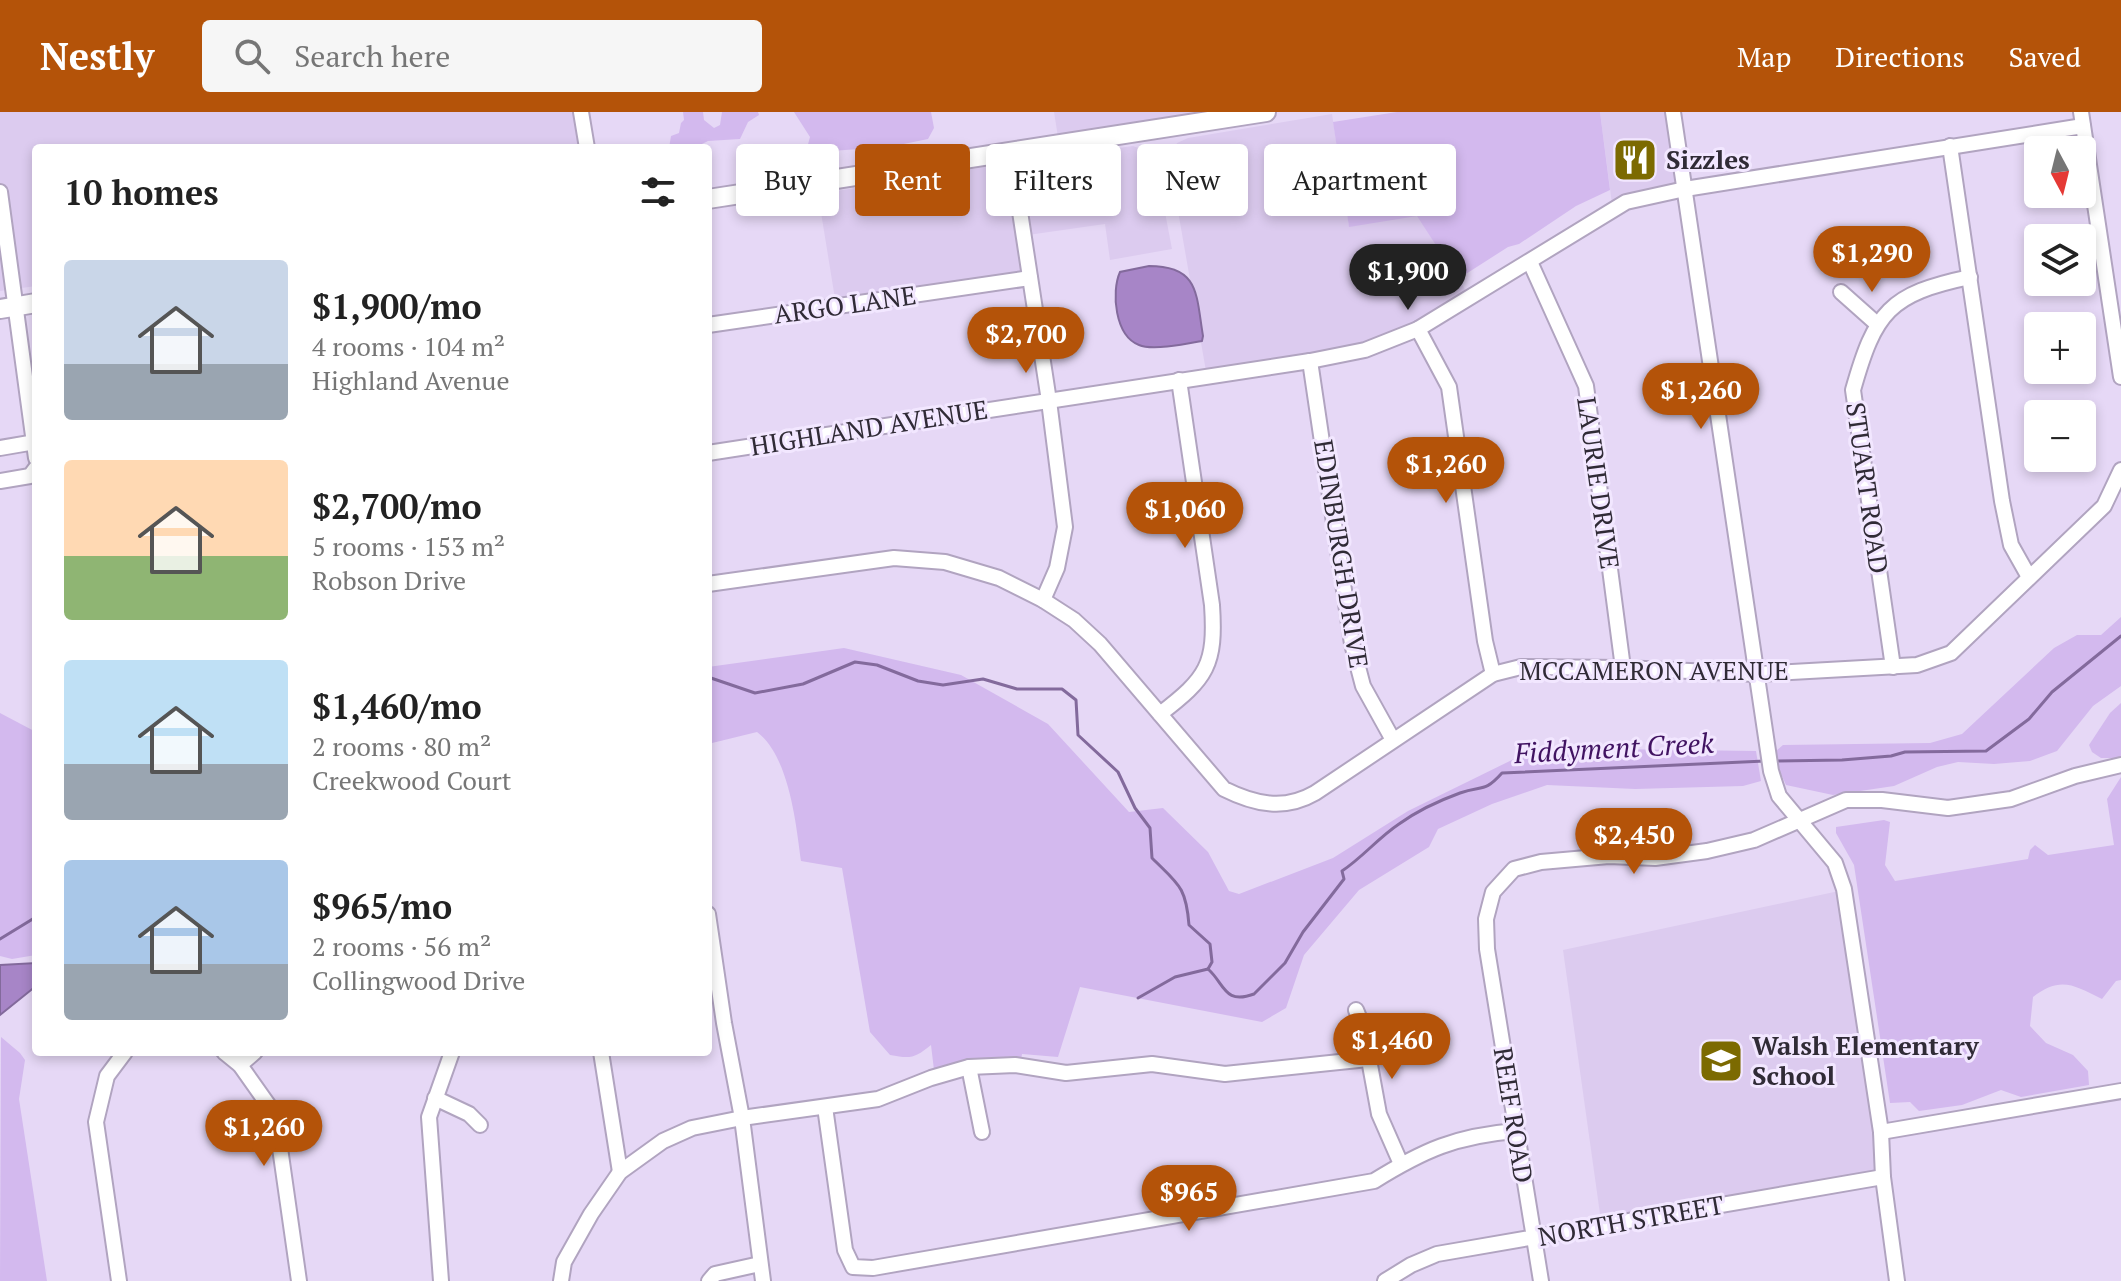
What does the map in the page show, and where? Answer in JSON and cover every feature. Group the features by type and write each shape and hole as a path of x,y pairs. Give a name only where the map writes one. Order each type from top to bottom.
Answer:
{"main road":[{"path":"1053,144 1159,121 1266,112"},
{"path":"712,198 986,157"},
{"path":"8,308 32,304"}],"street":[{"path":"581,112 586,144"},
{"path":"1673,112 1771,771 1779,796 1835,863 1844,889 1881,1132 1883,1177 1897,1281"},
{"path":"2082,119 2121,377"},
{"name":"HIGHLAND AVENUE","path":"712,452 1365,350 1418,329 1626,202 1685,189 1950,146 2082,119"},
{"path":"1950,146 2002,501 2011,545 2029,577"},
{"path":"0,192 8,308 32,427"},
{"path":"1021,216 1065,527 1057,568 1043,600"},
{"name":"LAURIE DRIVE","path":"1530,262 1586,386 1623,668"},
{"name":"STUART ROAD","path":"1893,667 1853,390 1863,353 1877,324 1899,301 1936,284 1970,277"},
{"name":"ARGO LANE","path":"712,324 1030,278"},
{"path":"1841,292 1877,324"},
{"path":"1418,329 1449,387 1485,641 1493,674"},
{"name":"EDINBURGH DRIVE","path":"1310,361 1352,644 1363,686 1393,740"},
{"path":"1160,714 1191,691 1210,660 1214,636 1179,380"},
{"path":"0,448 32,443"},
{"name":"MCCAMERON AVENUE","path":"712,583 861,561 922,559 945,562 999,578 1074,620 1100,644 1224,789 1262,804 1282,804 1309,797 1493,674 1521,667 1756,674 1917,665 1951,653 2104,506 2121,470"},
{"path":"0,481 32,473"},
{"name":"REEF ROAD","path":"1541,1281 1487,949 1486,919 1493,892 1514,869 1541,862 1609,856 1655,858 1707,851 1754,840 1846,800 1882,800 1948,808 2011,799 2075,776 2121,765"},
{"path":"712,941 742,1118 763,1281"},
{"path":"1356,1010 1363,1027 1379,1114 1401,1164"},
{"path":"119,1281 96,1122 107,1076 122,1056"},
{"path":"229,1056 240,1065 269,1106 280,1148 299,1281"},
{"path":"240,1065 250,1056"},
{"path":"441,1281 429,1117 451,1056"},
{"path":"602,1056 620,1172"},
{"path":"561,1281 564,1262 591,1214 620,1172 648,1150 678,1133 705,1125 884,1097 969,1067 1015,1065 1066,1073 1152,1064 1225,1074 1368,1059"},
{"path":"969,1067 982,1132"},
{"path":"1881,1132 2121,1091"},
{"path":"435,1098 469,1114 480,1125"},
{"path":"825,1107 845,1250 853,1267 873,1268 1337,1189 1374,1181 1433,1148 1476,1135 1515,1131"},
{"name":"NORTH STREET","path":"1385,1281 1437,1254 1883,1177"},
{"path":"709,1281 715,1274 760,1264"}],"shaded area":[{"path":"0,112 573,112 577,144 32,144 32,287 0,291"},
{"path":"683,112 703,112 704,120 714,128 720,125 722,112 758,112 759,115 748,122 740,139 670,144 671,136 679,133 684,120"},
{"path":"794,112 931,112 934,128 928,139 904,144 855,144 855,149 839,150 839,144 808,144 810,137"},
{"path":"1054,112 1206,112 1058,137"},
{"path":"1397,112 1600,112 1610,190 1576,206 1458,279 1417,216 1456,216 1456,144 1336,144 1333,122"},
{"path":"1600,112 1669,112 1681,187 1612,204"},
{"path":"1332,114 1337,144 1264,144 1264,216 1347,216 1349,226 1419,216 1468,294 1413,327 1342,351 1206,371 1179,216 1248,216 1248,144 1177,144 1188,138"},
{"path":"1121,148 1137,148 1137,216 1166,216 1172,249 1110,260 1105,224 1028,235 1034,281 837,311 822,216 839,216 839,191 855,188 855,216 970,216 970,169 986,167 986,216 1121,216"},
{"path":"1347,216 1417,216 1349,227"},
{"path":"1149,266 1166,267 1187,277 1196,296 1202,341 1145,347 1125,333 1116,302 1120,272"},
{"path":"2121,617 2121,686 2093,706 2057,751 2030,761 1994,764 1958,762 1937,767 1894,786 1833,795 1786,785 1776,751 1783,745 1930,743 1962,734 2054,648 2077,635 2101,635"},
{"path":"844,648 961,675 1048,724 1129,812 1163,808 1208,852 1229,891 1239,894 1333,858 1408,811 1520,756 1608,749 1756,751 1761,781 1743,786 1635,789 1547,785 1492,804 1438,829 1429,847 1359,890 1304,955 1286,1008 1262,1022 1080,987 1058,1057 1022,1054 1021,1060 934,1070 931,1045 912,1056 890,1055 870,1032 842,868 801,861 784,773 768,743 757,732 712,743 712,666"},
{"path":"2121,703 2121,758 2101,758 2092,752 2089,745 2110,713"},
{"path":"0,713 32,730 32,956 12,959 0,956"},
{"path":"2121,777 2121,980 2116,981 2102,999 2067,985 2052,986 2033,997 2030,1026 2046,1043 2073,1055 2088,1071 2089,1085 2021,1097 2001,1090 1962,1105 1919,1111 1910,1102 1890,1103 1854,865 1836,833 1836,827 1884,820 1890,822 1885,865 1895,881 2028,859 2035,845 2048,855 2114,845 2107,799"},
{"name":"Walsh Elementary School","path":"1839,891 1879,1173 1601,1221 1563,950"},
{"path":"32,963 32,989 0,1015 0,965"},
{"path":"1,1037 25,1060 19,1099 47,1281 0,1281"}],"waterway":[{"name":"Fiddyment Creek","path":"1772,761 1842,760 1905,752 1986,751 2029,719 2052,692 2121,636"},
{"name":"Fiddyment Creek","path":"712,678 755,693 803,684 855,662 877,665 918,681 943,685 983,679 1017,689 1062,689 1076,700 1078,735 1118,772 1135,808 1150,828 1152,858 1183,894 1189,925 1210,944 1212,962 1208,969"},
{"name":"Fiddyment Creek","path":"1208,969 1231,995 1244,997 1254,994 1285,963 1303,932 1344,879 1342,871 1391,829 1413,815 1452,796 1487,786 1502,773 1765,761"},
{"name":"Fiddyment Creek","path":"0,939 32,919"},
{"path":"1138,998 1175,977 1208,969"}],"place":[{"name":"Sizzles","path":"1635,160"},
{"name":"Walsh Elementary School","path":"1721,1061"}]}
